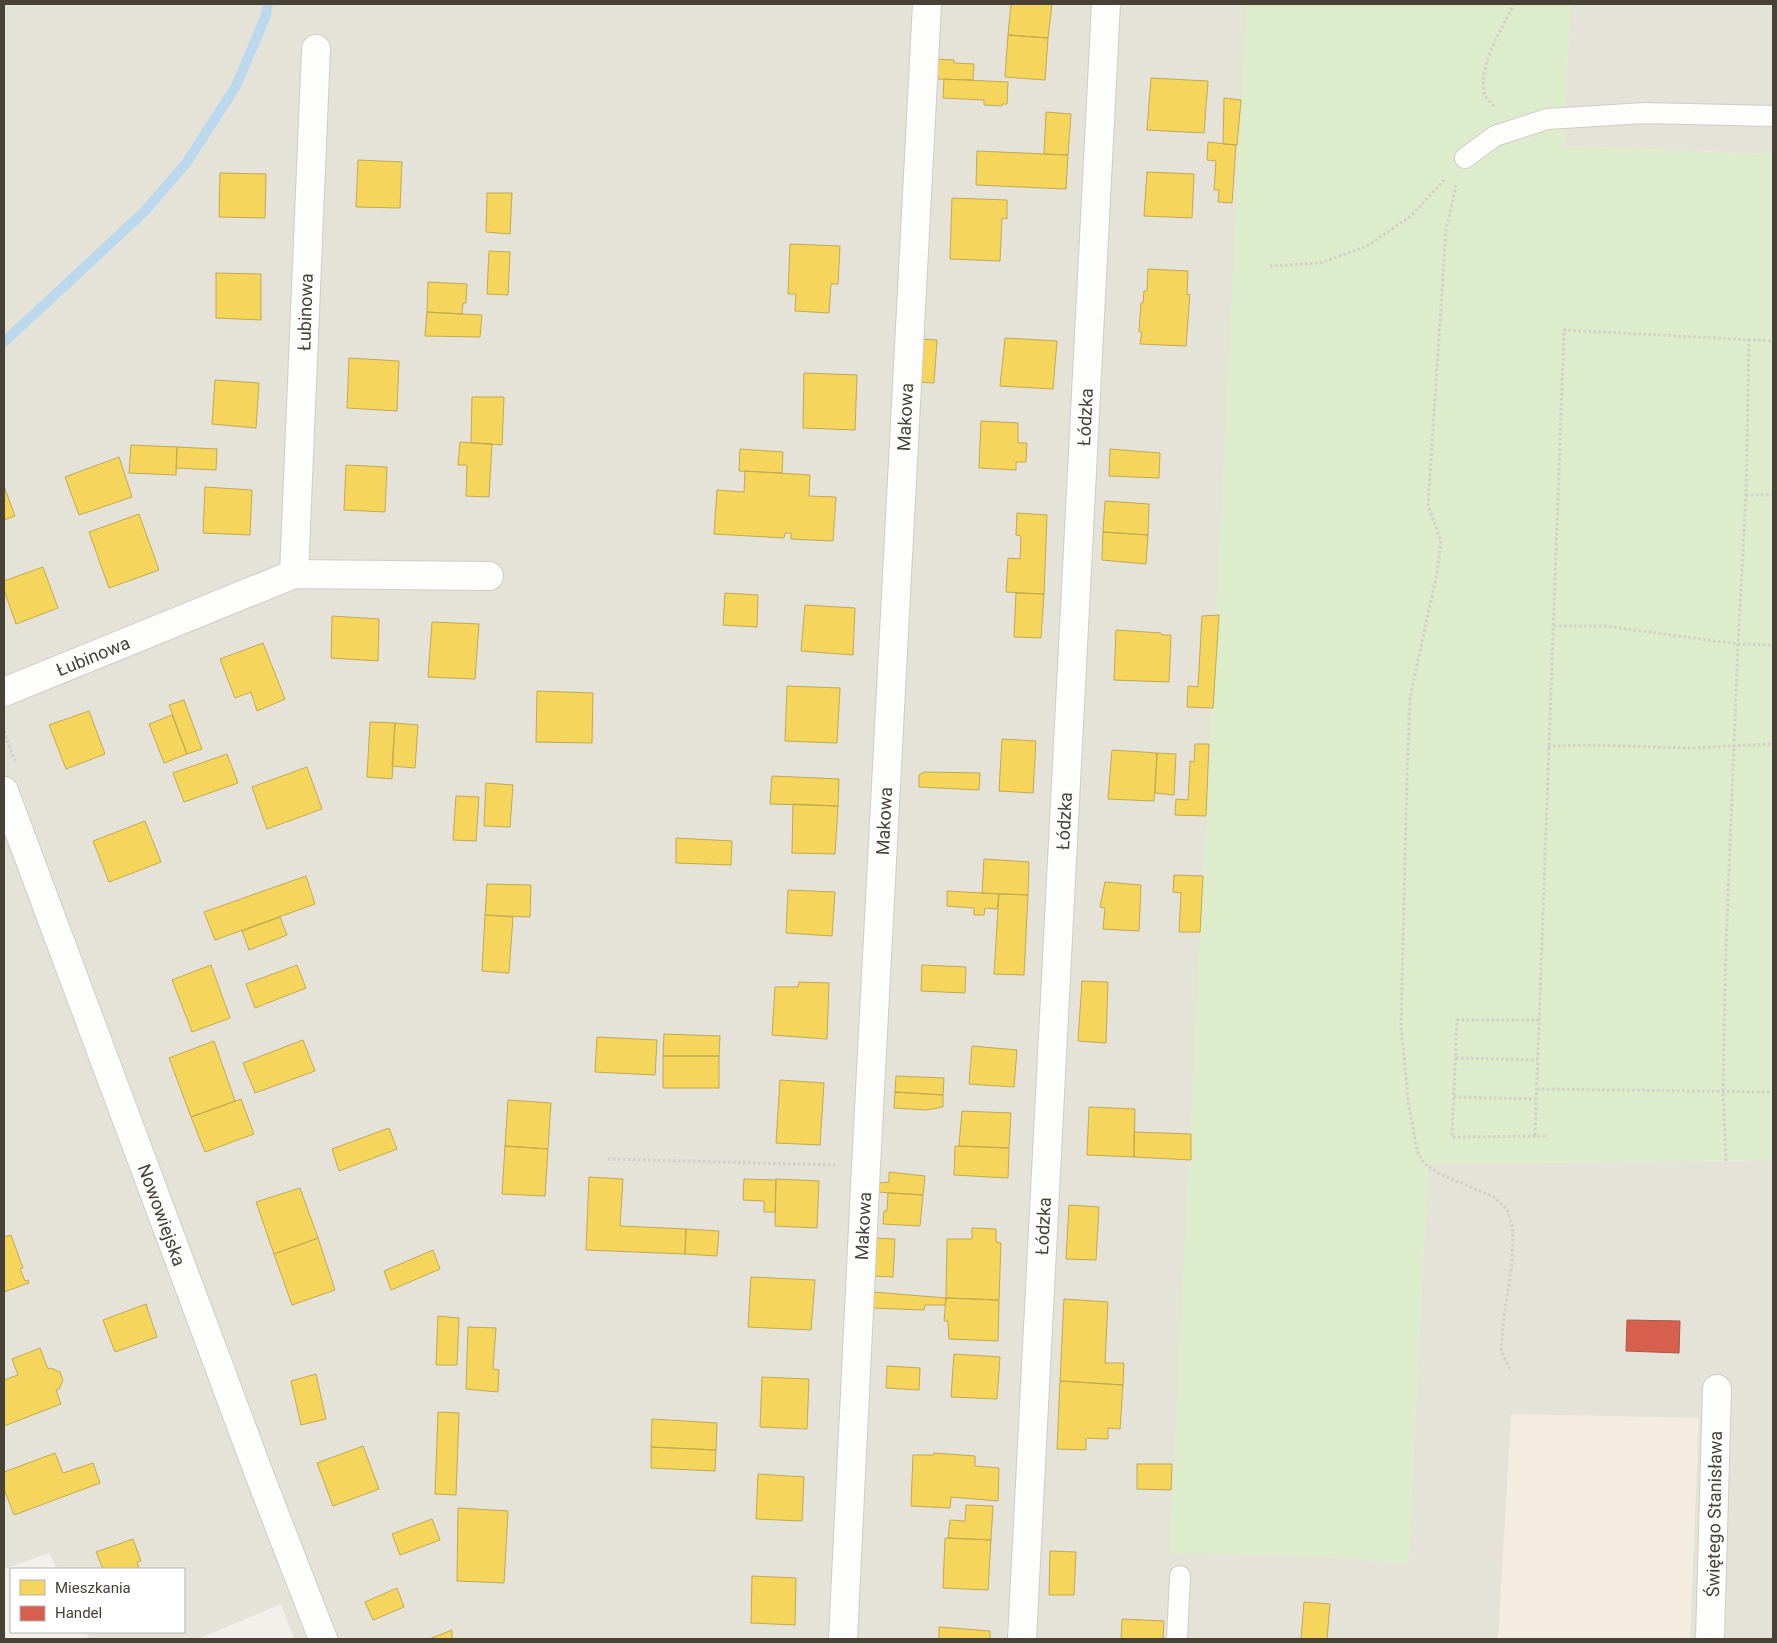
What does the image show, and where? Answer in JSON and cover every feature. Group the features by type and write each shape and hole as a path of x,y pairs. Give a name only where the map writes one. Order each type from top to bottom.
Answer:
{"street":[{"name":"Makowa","path":"843,1639 927,4"},
{"name":"Łódzka","path":"1022,1639 1106,4"},
{"name":"Łubinowa","path":"294,574 316,49"},
{"name":"Łubinowa","path":"4,692 294,574 489,576"},
{"name":"Nowowiejska","path":"4,791 264,1487 323,1639"},
{"name":"Świętego Stanisława","path":"1710,1639 1717,1389"}],"lane":[{"path":"1465,158 1495,136 1546,119 1645,113 1773,116"},
{"path":"1177,1639 1180,1576"}],"path":[{"path":"1514,4 1488,56 1483,80 1486,97 1498,110 1526,125"},
{"path":"1270,266 1320,263 1367,246 1411,216 1465,158"},
{"path":"1465,158 1454,192 1446,231 1428,505 1441,541 1437,573 1410,697 1401,1027 1409,1107 1418,1154 1425,1164 1440,1174 1494,1197 1507,1209 1513,1228 1512,1262 1501,1350 1510,1370"},
{"path":"1535,1135 1564,330 1773,340"},
{"path":"1726,1161 1723,1092 1726,947 1746,495 1749,339"},
{"path":"1746,495 1773,495"},
{"path":"1554,626 1605,626 1738,644 1773,646"},
{"path":"1548,746 1691,748 1773,744"},
{"path":"1539,1020 1457,1020 1452,1137 1548,1136"},
{"path":"1455,1058 1537,1060"},
{"path":"1537,1089 1773,1092"},
{"path":"1454,1097 1536,1099"},
{"path":"608,1159 866,1166"}],"shaded area":[{"path":"4,4 1247,4 1328,1557 1408,1564 1428,1164 1773,1160 1773,1639 294,1639 281,1604 198,1639 89,1639 86,1633 185,1633 185,1568 56,1568 49,1553 4,1569"},
{"path":"1570,4 1773,4 1773,154 1564,146"},
{"path":"1511,1414 1699,1418 1690,1639 1498,1639"}],"green space":[{"path":"1246,4 1570,4 1564,146 1773,154 1773,1160 1428,1164 1408,1564 1328,1557 1169,1553"}],"building: Mieszkania":[{"path":"1011,4 1052,4 1048,38 1008,35"},
{"path":"1008,35 1048,38 1045,80 1005,77"},
{"path":"935,59 954,60 954,63 974,64 973,80 935,79"},
{"path":"1151,78 1208,81 1204,133 1147,130"},
{"path":"944,79 1008,82 1007,104 1002,104 1002,106 984,105 984,100 943,98"},
{"path":"1224,98 1241,100 1237,145 1223,144"},
{"path":"1046,112 1071,114 1068,155 1044,154"},
{"path":"1208,142 1236,145 1232,203 1218,202 1219,190 1214,190 1216,161 1207,160"},
{"path":"977,151 1068,155 1066,189 976,185"},
{"path":"358,160 402,162 400,208 356,207"},
{"path":"1147,172 1194,174 1192,218 1144,216"},
{"path":"220,173 266,174 265,218 219,217"},
{"path":"487,193 512,193 510,234 486,232"},
{"path":"952,198 1007,200 1007,219 1002,218 1000,261 950,259"},
{"path":"790,244 840,246 838,284 831,284 829,313 795,311 796,294 788,294"},
{"path":"489,251 510,252 508,295 487,294"},
{"path":"1148,269 1188,271 1187,295 1190,294 1186,346 1140,344 1142,332 1139,332 1141,303 1143,303 1144,291 1147,291"},
{"path":"216,273 261,274 261,320 216,318"},
{"path":"428,282 467,284 466,303 463,303 462,314 427,312"},
{"path":"427,312 482,315 480,337 425,336"},
{"path":"1005,338 1057,341 1053,389 1000,386"},
{"path":"920,339 937,340 934,383 918,382"},
{"path":"349,358 399,361 397,411 347,408"},
{"path":"804,373 857,375 855,430 803,428"},
{"path":"215,380 259,383 256,428 212,424"},
{"path":"472,397 504,397 502,445 471,443"},
{"path":"981,421 1018,423 1018,443 1027,443 1026,462 1016,462 1016,470 979,468"},
{"path":"460,442 492,444 489,497 466,496 467,465 458,465"},
{"path":"131,445 177,447 176,475 129,473"},
{"path":"177,447 217,449 216,470 176,468"},
{"path":"740,449 783,452 782,473 739,471"},
{"path":"1110,449 1160,453 1159,478 1109,476"},
{"path":"119,457 132,497 79,515 65,477"},
{"path":"346,465 387,467 385,512 344,510"},
{"path":"745,471 810,475 809,496 836,497 833,541 791,539 791,533 785,533 784,538 714,534 717,490 744,492"},
{"path":"4,486 15,516 4,520"},
{"path":"205,487 252,490 250,535 203,533"},
{"path":"1105,501 1149,504 1148,535 1103,532"},
{"path":"1017,513 1047,515 1044,594 1006,592 1008,558 1020,559 1021,536 1016,535"},
{"path":"139,514 159,570 109,588 89,532"},
{"path":"1103,532 1148,535 1146,564 1102,560"},
{"path":"43,567 58,608 16,624 4,590 4,581"},
{"path":"725,593 758,595 757,627 723,625"},
{"path":"1016,593 1044,594 1041,638 1014,637"},
{"path":"805,605 855,608 853,655 801,651"},
{"path":"1219,615 1213,708 1187,707 1188,686 1198,687 1202,616"},
{"path":"332,616 379,619 378,661 331,658"},
{"path":"432,622 479,624 475,679 428,677"},
{"path":"1116,630 1171,635 1169,682 1114,680"},
{"path":"263,643 285,699 257,711 251,692 235,698 220,659"},
{"path":"787,686 840,688 837,743 785,741"},
{"path":"537,691 593,693 592,743 536,742"},
{"path":"184,700 202,749 187,754 169,705"},
{"path":"89,711 105,754 66,769 49,725"},
{"path":"172,715 187,754 164,763 149,724"},
{"path":"370,722 395,723 392,779 367,777"},
{"path":"395,723 418,725 415,768 392,766"},
{"path":"1002,739 1036,741 1033,793 999,791"},
{"path":"1195,744 1209,744 1206,816 1175,815 1176,799 1188,800 1190,761 1194,762"},
{"path":"1112,750 1157,753 1154,801 1108,799"},
{"path":"1157,753 1176,754 1174,795 1155,793"},
{"path":"227,754 238,783 184,802 173,773"},
{"path":"307,767 322,809 267,829 252,787"},
{"path":"924,772 980,773 979,790 919,787 919,775"},
{"path":"772,776 839,779 838,806 770,804"},
{"path":"486,783 513,785 510,827 484,826"},
{"path":"456,796 479,797 476,841 453,840"},
{"path":"793,804 838,806 835,854 792,853"},
{"path":"145,821 161,862 109,882 93,841"},
{"path":"676,838 732,841 731,865 676,863"},
{"path":"984,859 1029,862 1028,895 982,893"},
{"path":"1174,875 1203,876 1200,932 1179,932 1181,893 1173,892"},
{"path":"306,876 315,904 215,940 204,912"},
{"path":"1105,882 1141,885 1139,931 1103,929 1105,908 1100,907"},
{"path":"487,884 531,885 530,917 485,915"},
{"path":"788,890 835,892 832,936 786,933"},
{"path":"947,891 999,894 997,909 985,908 984,915 974,915 974,908 947,906"},
{"path":"999,894 1028,895 1024,975 994,974"},
{"path":"485,915 513,917 509,973 482,971"},
{"path":"280,917 287,935 249,950 242,931"},
{"path":"211,965 230,1018 192,1032 172,980"},
{"path":"297,965 306,988 255,1008 246,984"},
{"path":"922,965 966,967 965,993 921,991"},
{"path":"1082,981 1108,982 1106,1043 1078,1041"},
{"path":"799,982 829,983 827,1039 772,1035 775,987 798,987"},
{"path":"664,1034 720,1036 719,1056 663,1056"},
{"path":"597,1037 657,1040 655,1075 595,1072"},
{"path":"303,1040 315,1071 255,1093 243,1063"},
{"path":"214,1041 235,1101 191,1117 169,1058"},
{"path":"972,1046 1017,1050 1014,1087 969,1084"},
{"path":"663,1056 719,1056 719,1088 663,1088"},
{"path":"896,1076 944,1078 943,1095 895,1092"},
{"path":"780,1080 824,1083 820,1145 776,1143"},
{"path":"895,1092 943,1095 943,1107 926,1110 894,1108"},
{"path":"241,1099 254,1134 205,1152 191,1117"},
{"path":"508,1100 551,1103 548,1149 505,1146"},
{"path":"1089,1107 1135,1109 1134,1157 1087,1155"},
{"path":"962,1111 1011,1113 1009,1148 959,1146"},
{"path":"389,1128 397,1149 339,1171 332,1149"},
{"path":"1134,1132 1191,1134 1191,1160 1134,1157"},
{"path":"505,1146 548,1149 545,1196 502,1194"},
{"path":"955,1146 1009,1148 1008,1178 954,1175"},
{"path":"889,1172 925,1176 923,1195 877,1192 877,1183 889,1182"},
{"path":"589,1177 623,1179 620,1226 686,1229 685,1254 586,1250"},
{"path":"744,1179 776,1180 775,1212 764,1212 764,1201 743,1200"},
{"path":"776,1179 819,1181 817,1228 775,1226"},
{"path":"300,1188 318,1238 274,1254 256,1202"},
{"path":"888,1193 923,1195 920,1226 883,1224 884,1211 887,1211"},
{"path":"1069,1205 1099,1207 1096,1260 1066,1259"},
{"path":"972,1228 996,1229 996,1242 1001,1243 999,1300 946,1298 947,1239 972,1239"},
{"path":"686,1229 719,1231 717,1256 685,1254"},
{"path":"11,1235 23,1268 20,1269 25,1281 28,1280 29,1283 4,1292 4,1237"},
{"path":"318,1238 335,1290 292,1305 274,1254"},
{"path":"876,1238 895,1239 893,1277 873,1276"},
{"path":"433,1250 440,1269 391,1290 384,1271"},
{"path":"751,1277 815,1280 811,1330 748,1327"},
{"path":"873,1292 946,1298 945,1305 925,1305 924,1310 872,1308"},
{"path":"946,1298 999,1300 998,1341 949,1339 948,1321 944,1321"},
{"path":"1064,1299 1108,1302 1105,1363 1124,1363 1123,1385 1060,1381"},
{"path":"146,1304 157,1337 115,1352 103,1320"},
{"path":"438,1316 459,1318 457,1365 436,1365"},
{"path":"468,1327 496,1328 493,1369 499,1370 498,1392 466,1389"},
{"path":"40,1348 48,1369 51,1368 60,1372 63,1380 59,1389 56,1390 61,1404 4,1426 4,1380 18,1375 12,1359"},
{"path":"954,1354 1000,1357 997,1399 951,1397"},
{"path":"887,1366 920,1368 919,1390 886,1388"},
{"path":"316,1374 326,1419 301,1425 291,1381"},
{"path":"762,1377 809,1379 807,1429 760,1427"},
{"path":"1060,1381 1123,1385 1120,1429 1108,1428 1108,1439 1086,1438 1086,1450 1057,1449"},
{"path":"438,1412 459,1413 456,1495 435,1494"},
{"path":"652,1419 717,1423 716,1450 651,1447"},
{"path":"363,1446 379,1489 333,1506 317,1463"},
{"path":"651,1447 716,1450 715,1471 651,1468"},
{"path":"55,1453 63,1473 93,1463 100,1483 14,1515 4,1489 4,1472"},
{"path":"934,1453 975,1456 975,1466 999,1468 998,1501 951,1497 950,1508 911,1506 913,1455 934,1455"},
{"path":"1137,1464 1172,1464 1171,1490 1137,1489"},
{"path":"758,1474 804,1477 802,1521 756,1519"},
{"path":"966,1505 993,1506 991,1540 948,1538 950,1520 965,1521"},
{"path":"458,1508 508,1511 504,1583 457,1581"},
{"path":"432,1519 440,1540 400,1555 392,1534"},
{"path":"945,1538 991,1540 988,1590 943,1588"},
{"path":"133,1539 141,1561 137,1562 139,1568 103,1568 96,1552"},
{"path":"1050,1551 1076,1552 1074,1595 1049,1595"},
{"path":"752,1576 796,1578 795,1625 751,1623"},
{"path":"397,1588 404,1607 373,1620 365,1602"},
{"path":"1304,1602 1330,1604 1327,1639 1301,1639"},
{"path":"1122,1619 1164,1621 1163,1639 1121,1639"},
{"path":"939,1627 990,1631 990,1639 939,1639"},
{"path":"452,1630 452,1639 429,1639"}],"building: Handel":[{"path":"1627,1320 1680,1321 1679,1353 1626,1351"}],"waterway":[{"path":"4,342 144,212 187,162 236,86 265,18 268,4"}]}
